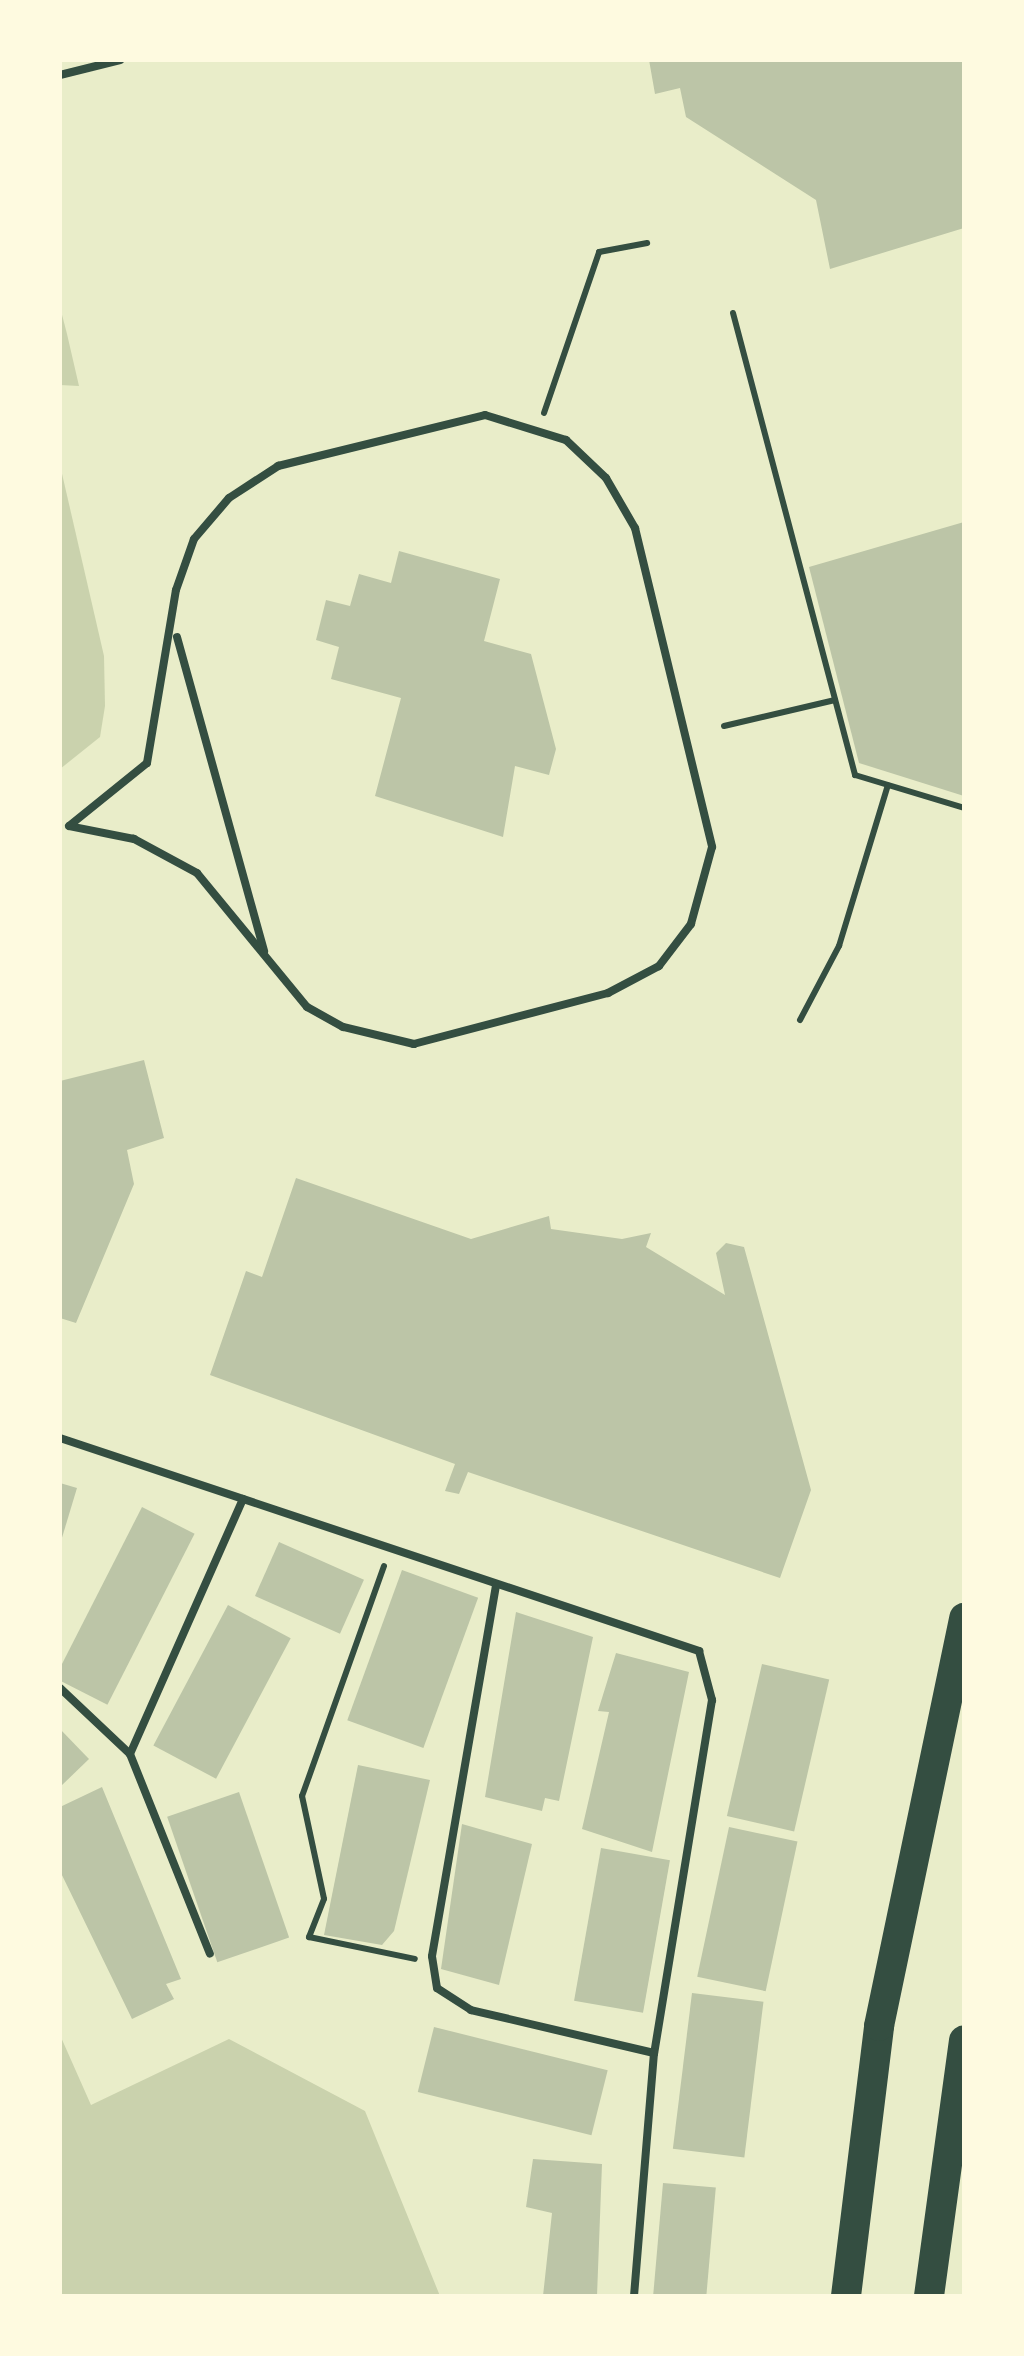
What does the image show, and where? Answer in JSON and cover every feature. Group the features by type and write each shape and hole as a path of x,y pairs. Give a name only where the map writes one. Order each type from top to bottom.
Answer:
{"highway":[{"path":"846,2296 879,2026 964,1618"},
{"path":"929,2296 964,2040"}],"lane":[{"path":"60,75 120,60"},
{"path":"485,415 539,429 606,478 635,528 712,826 692,924 659,966 608,994 414,1044 343,1028 307,1008 197,874 134,839 65,828 148,763 176,632 176,590 194,539 229,498 278,466 455,419 485,415"},
{"path":"176,632 265,956"},
{"path":"60,1438 699,1651 712,1700 654,2053 634,2296"},
{"path":"130,1754 242,1499"},
{"path":"496,1584 434,1963 437,1988 471,2010 654,2053"},
{"path":"60,1688 130,1754 210,1954"}],"path":[{"path":"539,429 599,252 647,243"},
{"path":"733,312 855,775 964,808"},
{"path":"724,726 835,700"},
{"path":"800,1020 839,946 888,785"},
{"path":"384,1566 302,1796 324,1900 309,1938 434,1963"}],"green space":[{"path":"60,307 67,334 79,386 60,385"},
{"path":"60,465 104,656 105,706 100,737 60,769"},
{"path":"60,2035 91,2105 229,2039 365,2111 440,2296 60,2296"}],"building":[{"path":"649,60 964,60 964,228 830,269 816,200 686,117 680,88 655,94"},
{"path":"964,522 964,796 859,763 809,567"},
{"path":"399,551 500,579 484,641 531,654 556,749 549,775 515,766 503,837 375,796 401,698 331,679 339,647 316,640 326,600 350,606 359,574 391,583"},
{"path":"144,1060 164,1138 127,1150 134,1184 76,1323 60,1318 60,1081"},
{"path":"296,1178 471,1239 549,1216 551,1229 622,1239 651,1233 646,1247 725,1295 716,1253 726,1243 744,1247 811,1490 780,1578 468,1472 459,1494 445,1491 455,1464 210,1375 246,1271 262,1277"},
{"path":"60,1483 77,1488 61,1541 60,1541"},
{"path":"142,1507 195,1534 107,1705 60,1681 60,1668"},
{"path":"279,1542 364,1580 340,1634 255,1596"},
{"path":"402,1570 478,1598 423,1748 347,1720"},
{"path":"228,1605 291,1638 216,1779 153,1745"},
{"path":"516,1612 593,1637 559,1801 545,1798 542,1811 485,1797"},
{"path":"616,1653 689,1672 652,1852 582,1829 609,1712 598,1711"},
{"path":"762,1664 829,1680 794,1832 727,1816"},
{"path":"60,1729 89,1759 60,1787"},
{"path":"358,1765 430,1780 394,1931 382,1945 324,1935"},
{"path":"102,1787 181,1979 166,1984 174,1999 132,2019 60,1871 60,1807"},
{"path":"239,1792 289,1938 217,1962 167,1817"},
{"path":"462,1824 532,1844 499,1985 441,1969"},
{"path":"729,1827 797,1842 766,1991 697,1977"},
{"path":"601,1848 670,1860 643,2013 574,2001"},
{"path":"692,1993 763,2002 744,2158 673,2149"},
{"path":"434,2027 608,2070 591,2135 418,2092"},
{"path":"533,2159 602,2164 597,2296 543,2296 552,2213 526,2207"},
{"path":"663,2183 716,2188 706,2296 653,2296"}]}
